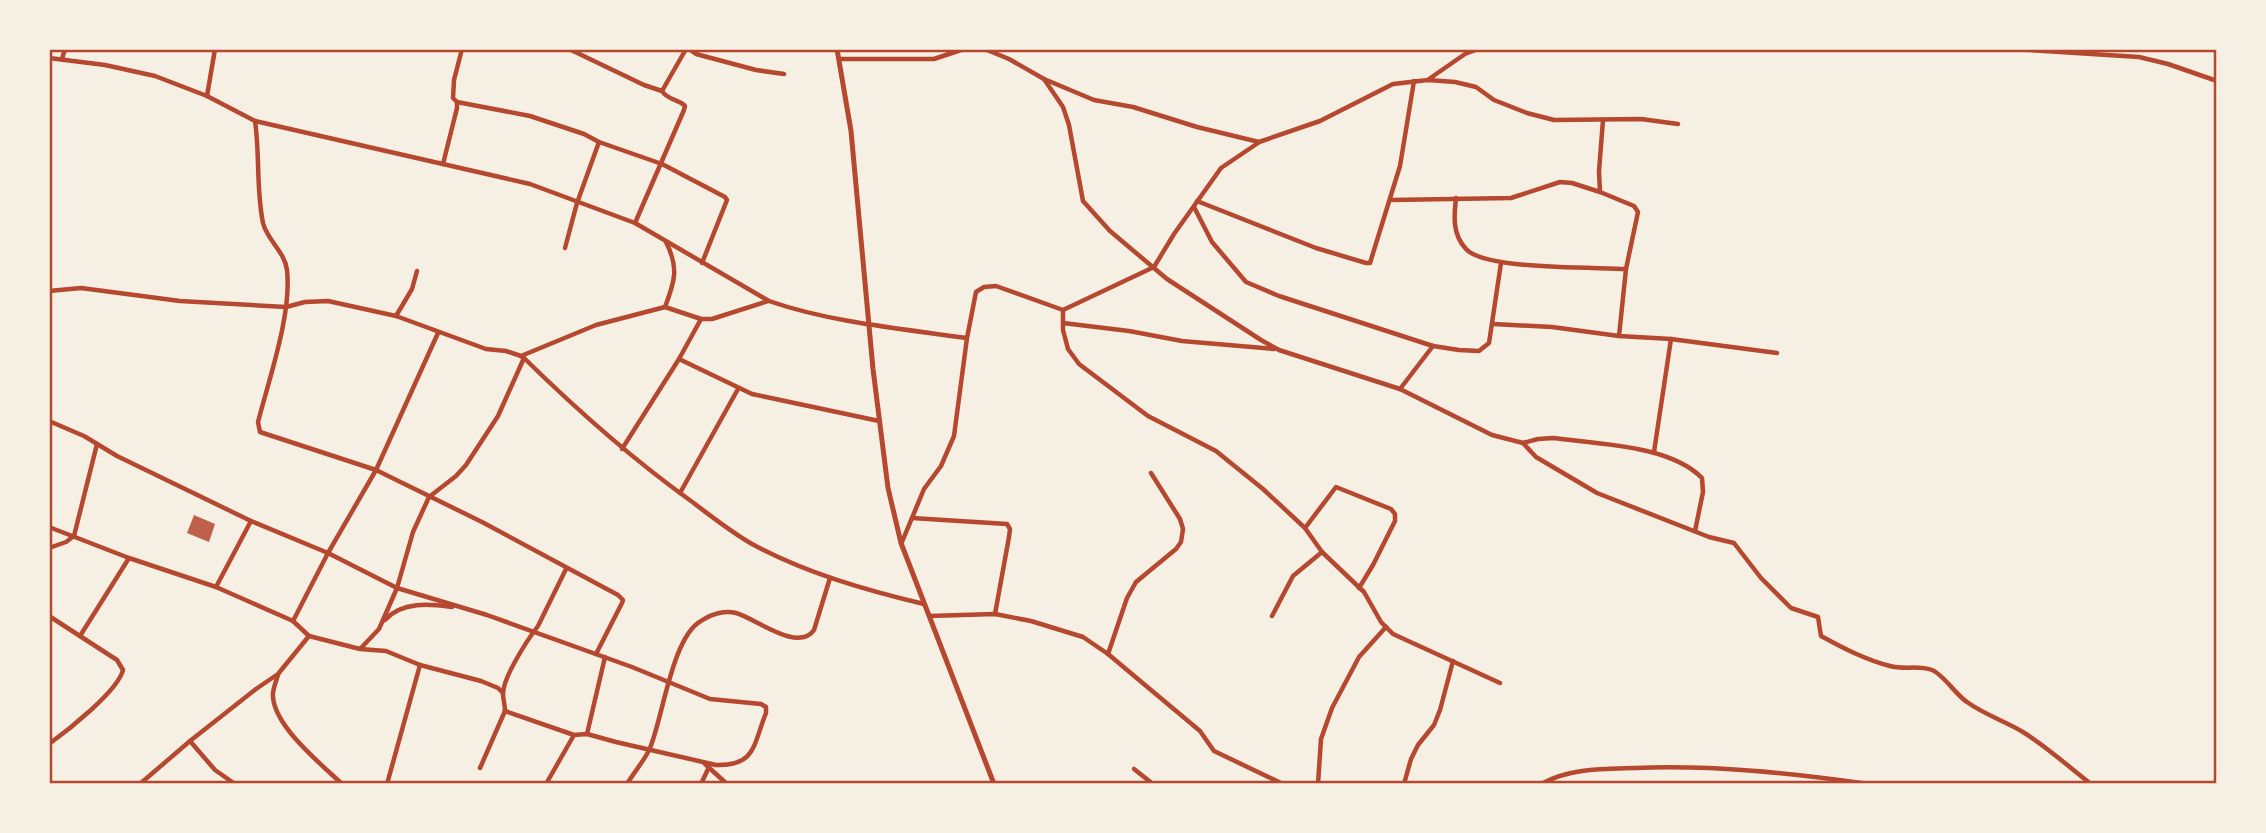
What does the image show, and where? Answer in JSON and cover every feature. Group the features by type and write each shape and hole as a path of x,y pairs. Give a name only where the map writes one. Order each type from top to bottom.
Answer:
{"street":[{"path":"62,59 65,49"},
{"path":"207,96 215,49"},
{"path":"443,164 457,103 453,96 454,80 462,49"},
{"path":"569,49 662,91 664,96 685,106 635,223"},
{"path":"662,91 687,49 696,54 757,70 785,74"},
{"path":"837,49 851,131 888,488 901,543 994,784"},
{"path":"839,59 934,59 964,49"},
{"path":"974,49 987,50 1009,59 1044,79 1094,100 1133,107 1197,127 1259,142"},
{"path":"1428,80 1465,54 1478,49"},
{"path":"2015,49 2139,57 2217,81"},
{"path":"49,58 142,72 207,96 255,121 530,184 635,223 769,301 785,306 869,324 967,338"},
{"path":"1044,79 1066,116 1083,201 1110,231 1167,279 1279,349 1400,389 1492,435 1523,443 1553,438 1672,457 1702,478 1703,492 1695,531"},
{"path":"901,543 924,489 941,466 954,436 976,292 984,286 996,286 1063,310 1154,267 1221,168 1259,142 1320,121 1393,84 1428,80 1455,82 1476,87 1494,100 1554,120 1641,119 1678,124"},
{"path":"1197,201 1316,248 1366,263 1372,260 1400,166 1414,81"},
{"path":"457,103 537,118 584,134 598,142 662,164 727,200 702,263"},
{"path":"1600,192 1603,120"},
{"path":"255,121 258,194 263,222 285,262 286,307 258,422 260,432 376,470 482,522 618,595 622,600 596,654"},
{"path":"565,248 598,142"},
{"path":"1391,200 1511,198 1560,182 1600,192 1634,206 1637,210 1626,269 1619,336"},
{"path":"1456,198 1453,222 1465,249 1475,257 1501,263 1626,269"},
{"path":"1194,207 1212,242 1246,282 1279,296 1433,346 1479,351 1489,343 1501,263"},
{"path":"665,307 675,279 672,254 666,241"},
{"path":"396,316 412,289 417,271"},
{"path":"49,291 80,288 180,301 286,307 305,302 328,301 396,316 486,349 506,351 523,357 622,449 754,545 830,578 924,604"},
{"path":"379,629 397,588 413,532 429,497 456,477 466,465 498,416 523,357 596,325 665,307 701,319 724,316 769,301"},
{"path":"1063,310 1068,349 1079,365 1148,416 1216,451 1263,489 1305,528 1322,552 1359,588 1394,634 1500,682"},
{"path":"622,449 701,319"},
{"path":"1063,323 1182,341 1279,349"},
{"path":"1493,324 1671,339 1777,353"},
{"path":"293,621 376,470 438,333"},
{"path":"1654,452 1671,339"},
{"path":"1400,389 1433,346"},
{"path":"679,359 752,394 879,421"},
{"path":"680,493 738,389"},
{"path":"49,421 251,521 328,553 397,588 487,615 669,681 710,699 755,703 766,707 749,756 743,762 730,765 702,762 587,734 574,735 505,711"},
{"path":"1523,443 1536,457 1597,493 1734,543 1761,578 1791,608 1818,617 1821,636 1865,658 1890,666 1907,669 1919,667 1934,671 1964,701 2027,734 2091,784"},
{"path":"49,548 74,536 97,444"},
{"path":"1108,654 1127,598 1136,582 1181,542 1183,529 1180,519 1151,473"},
{"path":"1305,528 1336,487 1391,509 1395,514 1395,521 1359,588"},
{"path":"912,518 1007,524 1010,529 1009,537 995,614"},
{"path":"216,587 251,521"},
{"path":"49,527 129,558 216,587 293,621 309,636 360,649 386,651 420,665 481,681 503,693"},
{"path":"1272,616 1293,576 1322,552"},
{"path":"80,636 129,558"},
{"path":"480,768 505,711 503,693 518,657 566,569"},
{"path":"627,784 649,749 669,681 689,630 711,615 725,612 735,613 773,631 804,638 810,636 814,631 830,578"},
{"path":"360,649 392,612 407,606 438,605 487,615"},
{"path":"929,616 995,614 1031,621 1083,637 1108,654 1200,731 1214,751 1283,784"},
{"path":"49,616 117,660 123,670 122,676 72,727 49,744"},
{"path":"1318,784 1321,740 1332,709 1359,657 1386,626"},
{"path":"141,783 190,741 278,674 309,636"},
{"path":"587,734 605,657"},
{"path":"1404,784 1411,759 1434,725 1440,710 1453,661"},
{"path":"387,784 420,665"},
{"path":"278,674 272,695 282,721 342,784"},
{"path":"546,784 574,735"},
{"path":"190,741 215,769 235,784"},
{"path":"702,762 727,784"},
{"path":"1541,784 1587,769 1679,766 1724,768 1869,784"},
{"path":"701,784 709,767"},
{"path":"1134,769 1153,784"},
{"path":"222,784 226,779"}],"building":[{"path":"194,515 215,524 209,542 187,533"}]}
